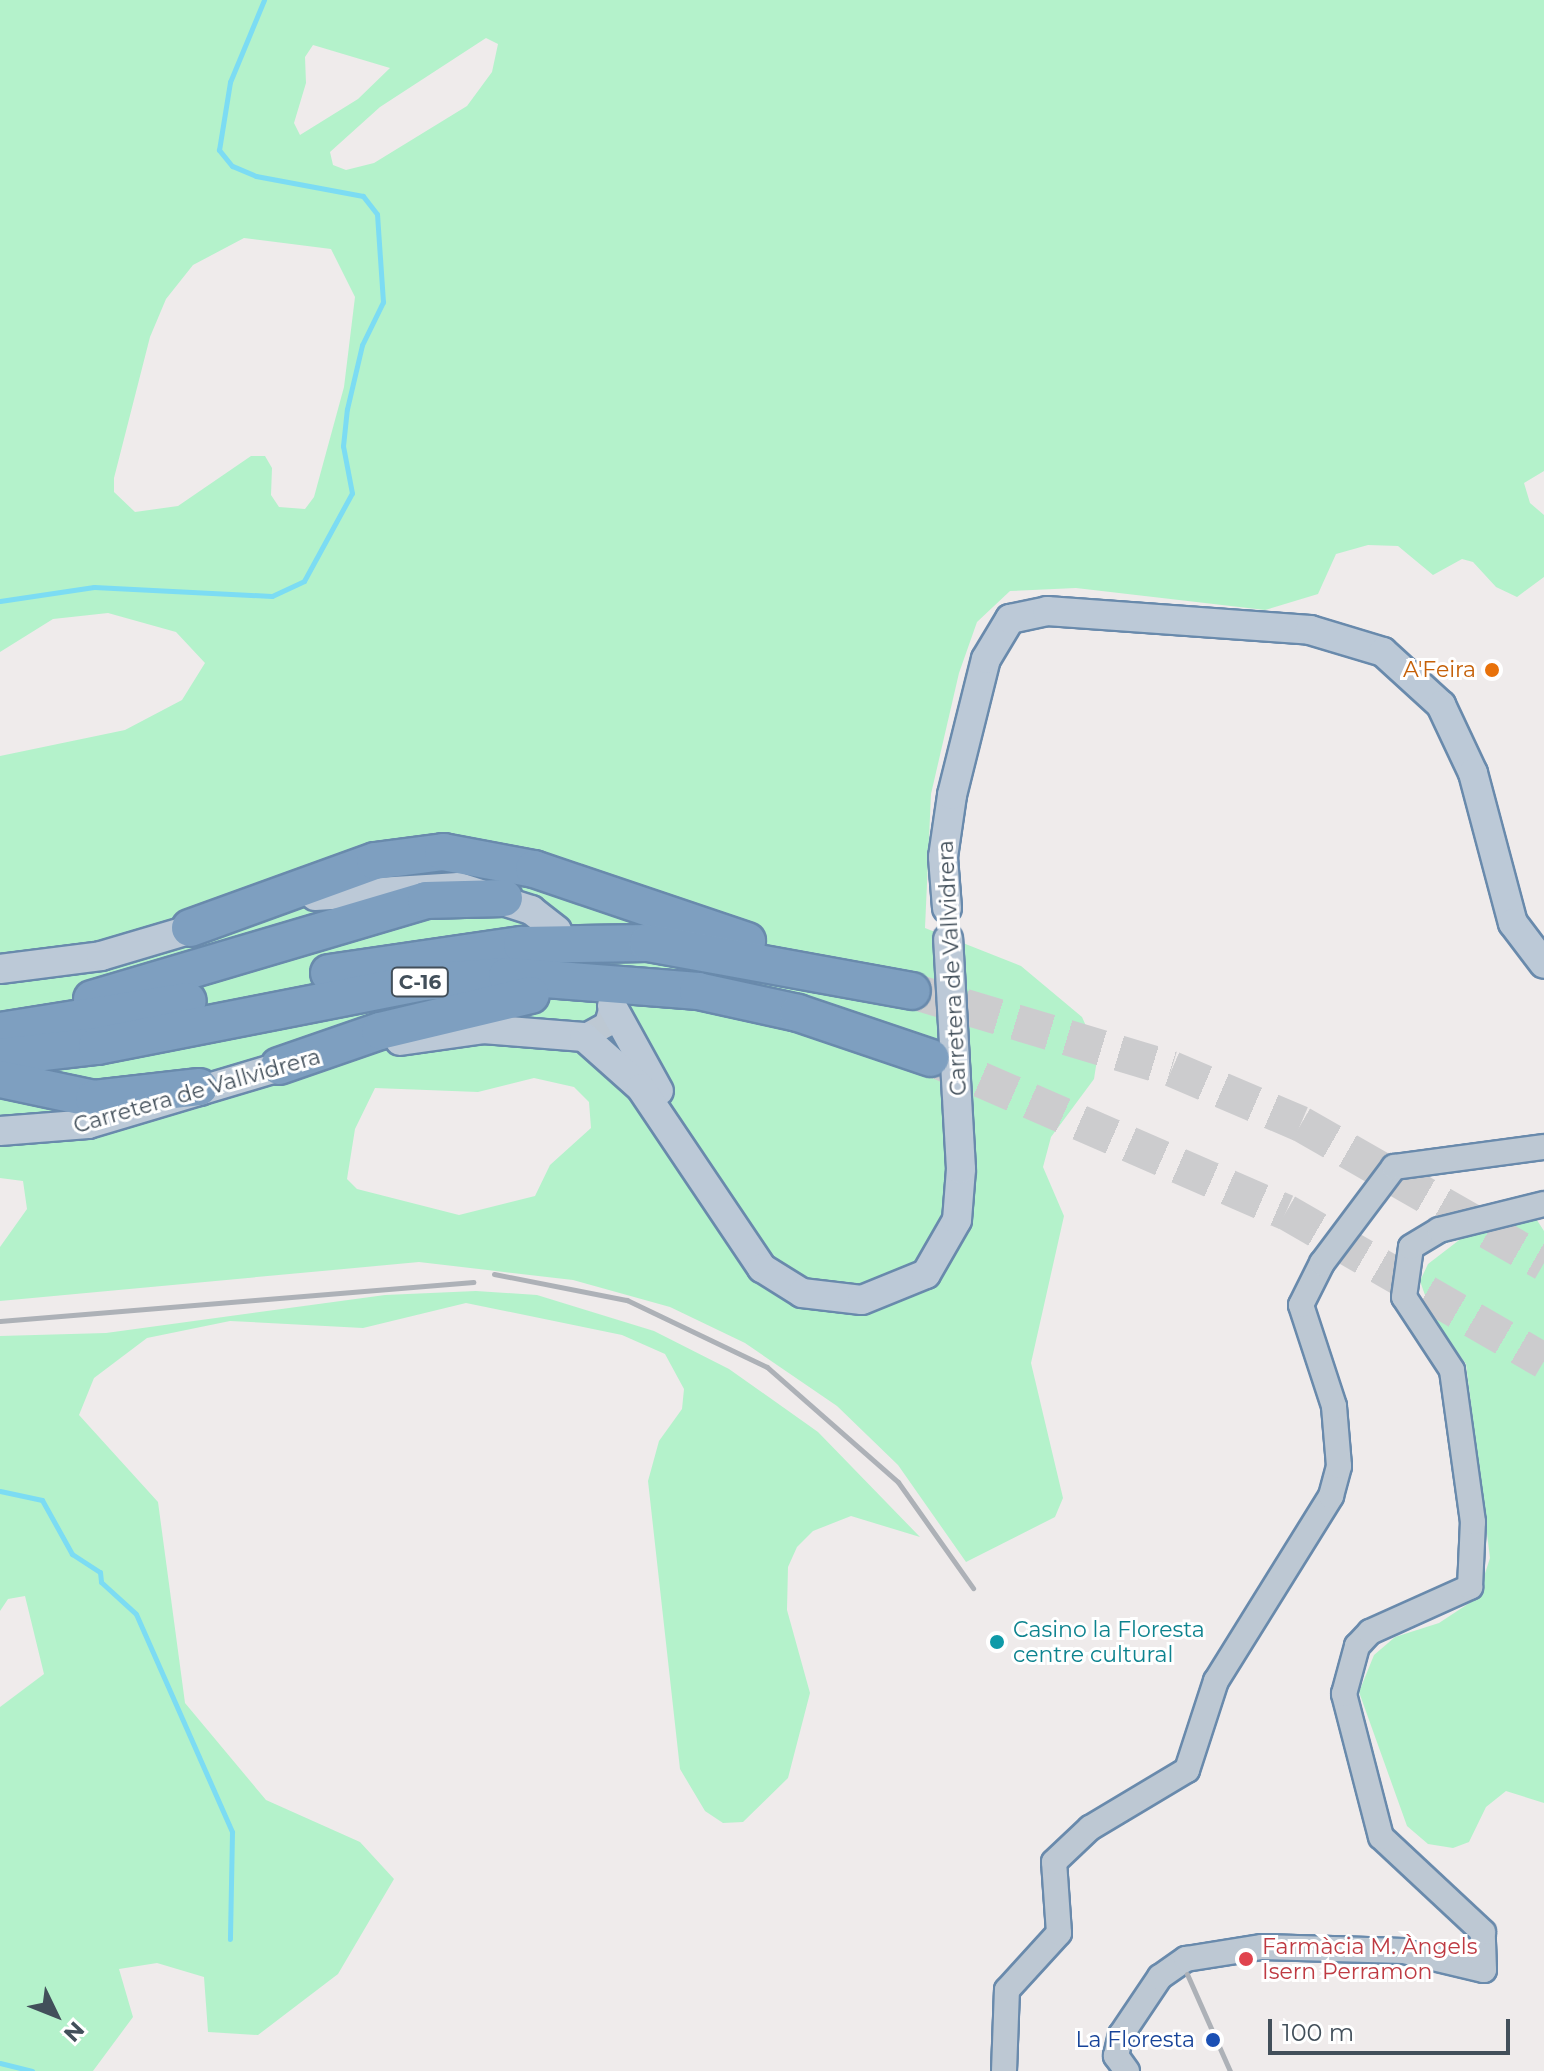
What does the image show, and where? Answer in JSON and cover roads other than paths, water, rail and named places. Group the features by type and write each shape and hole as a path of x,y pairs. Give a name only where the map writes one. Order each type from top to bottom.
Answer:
{"highway":[{"path":"190,928 375,861 443,852 534,869 846,976"},
{"path":"0,1018 107,995 426,900 504,898"},
{"name":"C-16","path":"0,1031 522,945 648,943 846,976 912,991"},
{"name":"C-16","path":"0,1057 97,1046 422,982 507,976 664,985 842,1028 931,1058"},
{"path":"279,1066 482,1003 569,992 842,1028"},
{"path":"0,1079 94,1099 199,1087"}],"main road":[{"name":"Carretera de Vallvidrera","path":"947,908 943,857 952,795 986,659 1010,619 1047,611 1310,630 1383,652 1441,705 1473,773 1513,923 1544,964"},
{"path":"0,969 101,956 190,928 360,888 459,887 504,898 557,930"},
{"name":"Carretera de Vallvidrera","path":"0,1131 88,1124 199,1087 279,1066 483,1029 584,1037 633,1079 691,1160 750,1256 790,1288 862,1300 926,1274 952,1233 960,1195 948,939"},
{"name":"Carretera de Vallvidrera","path":"612,1006 691,1160"}],"street":[{"name":"Carretera de Vallvidrera","path":"947,908 948,939"},
{"name":"Carretera de Vallvidrera","path":"584,1037 607,1024 612,1006"},
{"path":"1004,2071 1007,1990 1059,1933 1054,1862 1090,1828 1187,1770 1216,1681 1331,1496 1339,1466 1334,1406 1301,1305 1322,1263 1394,1167 1544,1147"},
{"path":"1127,2071 1116,2056 1121,2035 1154,1984 1186,1959 1262,1947 1404,1951 1484,1970 1483,1932 1381,1837 1344,1694 1357,1646 1370,1632 1470,1587 1473,1522 1452,1370 1404,1297 1411,1247 1439,1230 1544,1204"}],"waterway":[{"path":"0,601 94,587 272,596 304,581 352,493 343,446 347,409 362,345 383,302 377,214 363,196 256,176 232,166 219,150 230,82 264,0"},
{"path":"0,1491 42,1500 72,1554 100,1572 101,1582 136,1614 232,1832 230,1939"},
{"path":"0,2063 32,2071"}],"tunnel":[{"path":"912,991 1172,1069 1301,1124 1544,1263"},
{"path":"931,1058 1286,1212 1544,1361"}],"railway":[{"path":"494,1274 627,1300 767,1367 898,1482 973,1588"},
{"path":"0,1321 473,1282"},
{"path":"1187,1974 1230,2071"}],"place":[{"name":"A'Feira","path":"1492,670"},
{"name":"Casino la Floresta centre cultural","path":"997,1642"},
{"name":"Farmàcia M. Àngels Isern Perramon","path":"1246,1959"},
{"name":"La Floresta","path":"1213,2040"}]}
